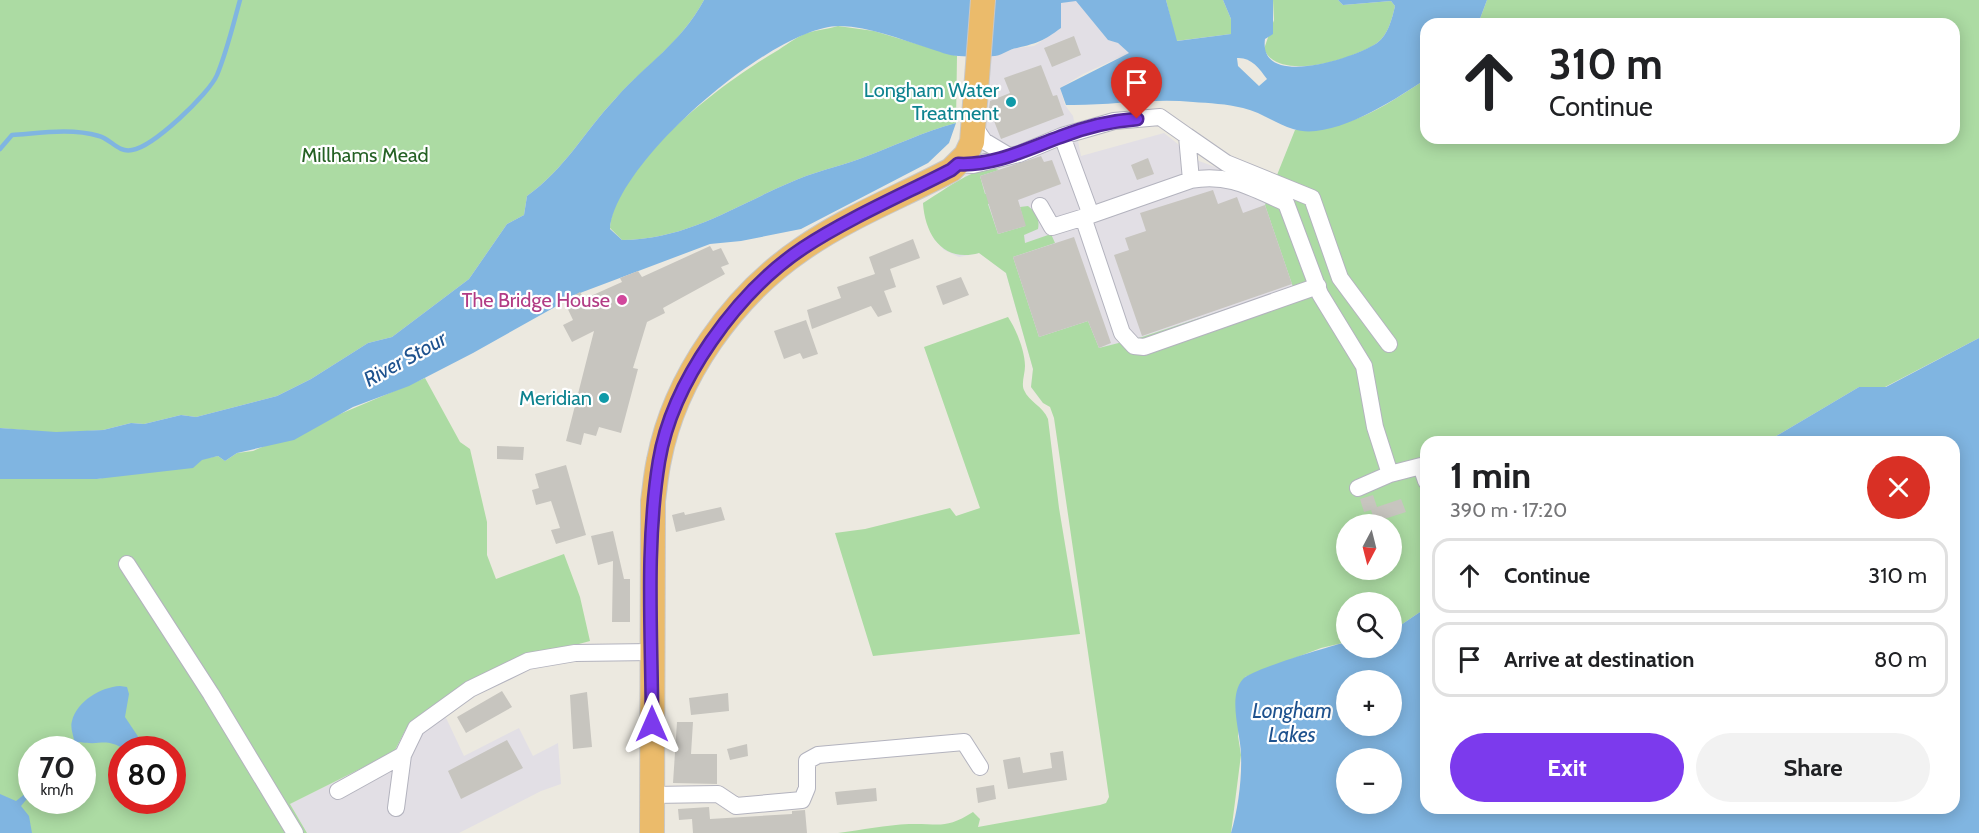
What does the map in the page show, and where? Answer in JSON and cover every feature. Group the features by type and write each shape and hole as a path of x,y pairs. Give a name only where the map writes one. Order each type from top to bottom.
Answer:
{"highway":[{"path":"652,833 651,652 654,501 659,459 672,418 692,374 718,331 765,277 803,248 951,170 966,155 972,142 974,126 976,68 983,0"}],"lane":[{"path":"958,164 973,165 1009,156 1062,136 1114,121 1160,117 1226,164 1312,198 1340,278 1389,345"},
{"path":"974,126 984,141 1009,156"},
{"path":"1062,136 1122,333 1134,346 1144,347 1318,286"},
{"path":"1186,136 1191,180"},
{"path":"1040,206 1052,227 1191,180 1212,176 1232,180 1286,203 1318,286 1364,366 1375,427 1390,474"},
{"path":"1358,488 1390,474 1420,466"},
{"path":"127,564 211,693 296,833"},
{"path":"396,808 403,755 416,728 470,689 528,661 575,653 651,652"},
{"path":"652,795 718,794 736,806 802,800 807,788 807,761 818,755 964,742 980,766"},
{"path":"338,791 403,755"}],"shaded area":[{"path":"1076,0 1108,40 1118,43 1129,53 1083,74 1060,88 1065,105 1073,116 1081,156 1164,133 1199,161 1299,198 1330,284 1043,403 1031,387 1033,369 1006,273 979,253 959,257 944,250 934,239 923,203 963,180 976,151 984,56 997,56 1015,48 1034,46 1061,28 1060,3"},
{"path":"440,705 464,756 519,728 533,756 558,743 561,784 541,791 459,833 307,833 290,804 394,752 406,729"}],"green space":[{"name":"Millhams Mead","path":"0,0 704,0 674,41 616,98 552,174 527,196 524,215 507,224 469,279 392,337 368,343 311,379 277,396 196,417 181,415 144,424 131,423 103,430 56,433 0,428"},
{"path":"1166,0 1223,0 1231,19 1231,34 1176,41"},
{"path":"1273,0 1338,0 1343,5 1391,1 1395,6 1387,31 1377,43 1335,61 1300,66 1284,65 1272,59 1264,49 1274,20"},
{"path":"1487,0 1979,0 1979,338 1885,387 1859,387 1776,436 1420,436 1420,612 1402,624 1402,592 1336,592 1336,645 1245,677 1238,736 1241,755 1231,833 838,833 900,825 942,824 963,818 973,812 980,819 978,827 1100,805 1106,803 1109,797 1054,418 1050,407 1043,403 1031,387 1033,369 1006,273 979,253 956,254 946,250 932,236 923,203 972,174 991,168 999,170 980,176 985,194 1011,187 1016,196 988,204 998,234 1025,226 1020,207 1028,206 1037,216 1038,229 1024,235 1025,243 1051,234 1055,243 1013,257 1039,337 1088,321 1099,348 1142,337 1293,287 1265,205 1295,130 1333,126 1379,108 1420,83 1420,144 1960,144 1960,18 1480,18"},
{"path":"838,26 874,31 957,56 956,123 798,179 688,228 645,238 622,240 610,228 616,203 630,177 674,127 728,83 795,39 807,33"},
{"path":"1008,317 1017,334 1023,354 1024,390 1048,419 1059,508 1080,634 873,656 835,533 865,529 950,508 956,516 980,508 924,347"},
{"path":"425,378 460,442 470,449 487,522 487,555 496,579 564,554 580,597 590,641 553,651 406,729 394,752 290,804 307,833 0,833 0,479 97,479 218,456 225,461 237,453 253,451"}],"water":[{"name":"River Stour","path":"704,0 1166,0 1177,41 1231,34 1231,19 1223,0 1273,0 1273,34 1265,39 1267,54 1276,63 1292,67 1310,66 1349,56 1377,43 1384,36 1395,6 1391,1 1343,5 1338,0 1487,0 1480,18 1420,18 1420,83 1381,107 1344,124 1308,131 1287,127 1250,110 1218,104 1161,101 1066,105 1060,88 1129,53 1118,43 1108,40 1076,1 1061,3 1061,28 1045,39 995,56 951,55 885,34 851,27 840,26 812,32 777,48 740,72 702,102 668,135 639,169 619,201 610,229 622,240 667,234 688,228 798,179 956,123 949,143 928,163 801,229 741,241 710,244 580,293 409,386 353,407 294,440 237,453 225,461 218,456 202,460 193,468 97,479 0,479 0,428 56,432 103,430 131,423 144,424 181,415 196,417 277,396 311,379 368,343 392,337 469,279 507,224 524,215 527,196 552,174 616,98 684,29","holes":["1237,58 1246,59 1254,64 1267,79 1259,86 1238,66"]},
{"name":"Longham Lakes","path":"1979,338 1979,833 1231,833 1238,805 1241,774 1235,705 1238,687 1243,679 1276,664 1336,645 1336,658 1402,658 1402,624 1420,612 1420,814 1960,814 1960,436 1776,436 1859,387 1886,387"},
{"path":"113,687 127,687 129,694 125,717 138,736 108,736 108,743 96,743 96,736 73,736 71,723 79,707 91,696"},
{"path":"0,794 16,801 18,799 18,814 29,816 32,833 0,833"}],"building":[{"path":"1074,36 1081,55 1052,67 1044,48"},
{"name":"Longham Water Treatment","path":"1041,65 1053,96 1057,95 1064,115 1001,139 989,108 990,101 1010,93 1004,78"},
{"path":"1041,156 1044,162 1052,160 1061,184 1018,200 1026,226 998,234 980,176"},
{"path":"1148,158 1154,174 1137,180 1131,165"},
{"path":"1213,190 1218,204 1237,197 1243,213 1265,205 1292,284 1142,336 1114,255 1129,250 1125,238 1146,231 1140,213"},
{"path":"1074,237 1111,343 1099,348 1088,321 1039,337 1013,257"},
{"path":"913,239 920,258 890,269 896,287 884,291 892,312 878,317 871,306 812,329 807,310 841,298 837,287 875,274 869,257"},
{"name":"The Bridge House","path":"710,246 713,251 721,248 729,264 721,267 725,274 663,308 665,313 647,322 633,368 638,369 621,433 599,427 596,436 584,433 581,445 566,441 594,331 572,342 563,325 573,320 564,301 580,292 584,299 622,282 620,278 638,271 642,277"},
{"path":"961,277 969,295 943,305 936,286"},
{"path":"806,320 818,354 803,359 800,353 784,359 774,331"},
{"path":"497,446 524,447 523,460 497,459"},
{"path":"566,465 586,535 556,544 551,530 560,528 551,501 536,505 532,490 539,488 535,474"},
{"path":"1373,495 1377,507 1401,499 1406,512 1372,514 1371,510 1364,512 1360,499"},
{"path":"721,507 725,520 676,532 672,515 684,512 685,515"},
{"path":"613,531 624,579 630,579 630,622 612,622 613,561 598,565 591,536"},
{"path":"502,691 512,707 466,733 457,717"},
{"path":"587,692 592,747 573,749 570,695"},
{"path":"728,693 729,711 691,715 689,698"},
{"path":"677,722 693,722 691,754 717,754 717,784 673,783"},
{"path":"507,740 523,768 461,799 448,771"},
{"path":"747,744 748,756 730,760 727,749"},
{"path":"1063,751 1067,780 1008,789 1003,760 1020,757 1023,773 1052,768 1050,753"},
{"path":"994,785 996,799 978,803 976,788"},
{"path":"876,788 877,801 837,805 835,792"},
{"path":"709,807 710,819 792,814 792,811 805,810 807,833 693,833 692,819 679,820 678,809"}],"waterway":[{"path":"0,149 12,135 45,132 88,134 103,138 123,150 132,150 153,140 192,106 212,84 224,57 240,0"}],"place":[{"name":"Longham Water Treatment","path":"1011,102"},
{"name":"The Bridge House","path":"622,300"},
{"name":"Meridian","path":"604,398"}],"route":[{"path":"652,724 651,569 654,501 659,459 672,418 692,374 727,319 765,277 803,248 951,170 958,164 973,165 1019,154 1062,136 1114,121 1137,119"}]}
